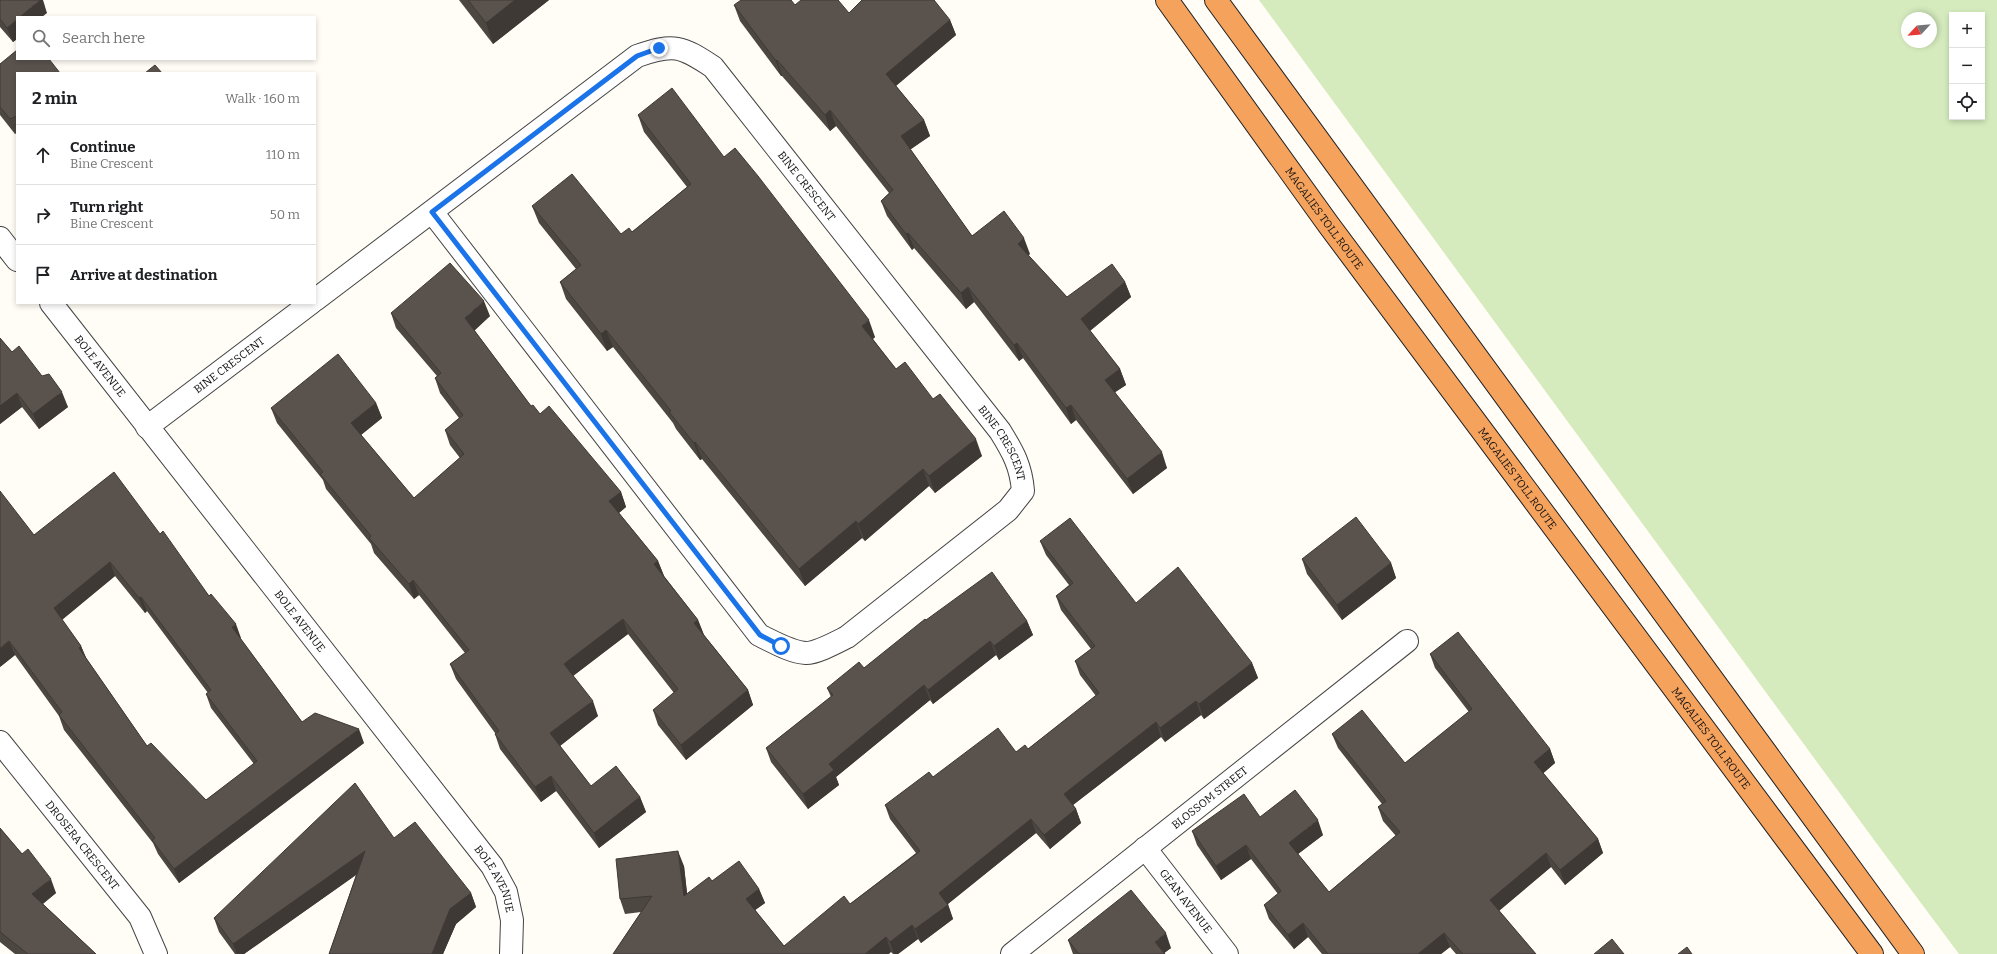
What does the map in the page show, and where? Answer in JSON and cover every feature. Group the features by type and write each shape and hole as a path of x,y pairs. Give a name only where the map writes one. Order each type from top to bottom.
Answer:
{"highway":[{"name":"MAGALIES TOLL ROUTE","path":"1167,0 1328,224 1872,954"},
{"path":"1216,0 1914,954"}],"street":[{"name":"BINE CRESCENT","path":"316,299 637,56 659,48 674,47 692,53 713,67 1000,431 1014,453 1022,473 1023,491 1008,510 847,637 829,646 807,653 781,646 760,635 432,212"},
{"path":"0,238 16,259"},
{"name":"BOLE AVENUE","path":"52,304 492,866 506,892 512,920 510,954"},
{"name":"BINE CRESCENT","path":"147,427 310,304"},
{"name":"BLOSSOM STREET","path":"1012,954 1407,641"},
{"name":"DROSERA CRESCENT","path":"0,742 140,917 156,954"},
{"name":"GEAN AVENUE","path":"1145,848 1227,954"}],"green space":[{"path":"1259,0 1997,0 1997,954 1959,954"}],"building":[{"path":"0,0 40,0 21,16 16,16 16,21 7,28 0,19"},
{"path":"468,0 515,0 486,23"},
{"path":"741,0 791,0 795,5 801,0 838,0 849,13 862,0 934,0 950,20 886,74 924,120 901,136 972,236 1004,211 1024,238 1018,244 1067,297 1112,264 1125,282 1081,319 1120,369 1105,380 1162,452 1127,479 1071,405 1066,408 1017,343 1014,345 968,287 961,293 908,233 906,234 881,201 893,190 830,110 825,115 777,60 776,61 734,5"},
{"path":"16,51 16,60 50,60 59,72 16,72 16,116 10,119 0,107 0,64"},
{"path":"155,65 161,72 146,72"},
{"path":"672,88 724,157 735,148 758,176 869,320 862,326 896,369 905,362 933,399 940,394 976,439 929,476 923,469 858,524 856,521 799,569 695,442 694,443 669,412 671,411 606,330 601,334 560,282 581,265 532,206 572,174 621,234 629,228 632,232 691,184 638,115"},
{"path":"450,263 484,301 465,318 531,406 533,405 540,414 549,406 621,492 609,501 658,561 654,564 698,620 694,623 748,690 681,745 653,710 678,689 623,619 564,664 593,701 550,733 591,786 616,766 640,797 594,833 551,776 535,787 495,734 499,731 450,664 469,650 413,580 409,584 369,538 371,536 320,474 323,472 271,408 338,354 376,403 351,423 414,498 464,454 445,430 463,415 435,378 441,373 391,313"},
{"path":"0,338 12,352 19,346 42,376 49,374 62,392 33,414 17,393 0,406"},
{"path":"114,472 160,534 163,531 209,596 211,594 236,624 232,627 302,722 315,713 359,729 174,869 152,840 155,838 59,715 62,712 9,641 0,648 0,491 34,535","holes":["110,562 139,598 141,597 211,690 206,694 257,761 206,800 151,743 147,746 79,648 81,646 54,608"]},
{"path":"1356,517 1391,563 1337,605 1302,559"},
{"path":"1070,518 1136,603 1178,567 1252,663 1199,704 1196,701 1160,728 1156,722 1064,794 1076,809 1044,835 1031,819 939,893 948,905 915,929 912,925 890,942 886,937 865,954 613,954 652,896 620,899 616,859 678,851 684,896 709,877 712,881 739,861 759,889 746,899 784,946 844,896 850,904 920,851 885,805 929,772 933,777 998,728 1016,752 1025,745 1028,749 1099,693 1075,661 1095,646 1056,596 1073,583 1040,541"},
{"path":"992,572 1027,621 994,646 990,641 928,690 924,685 829,764 834,770 803,794 766,748 833,695 827,688 859,662 864,668 925,619 926,620"},
{"path":"1458,632 1550,749 1534,762 1598,839 1560,870 1546,853 1490,900 1536,954 1463,954 1444,933 1418,954 1328,954 1303,923 1288,935 1264,905 1281,891 1246,845 1216,866 1192,831 1244,794 1260,817 1295,790 1318,820 1289,843 1329,892 1400,832 1378,807 1386,801 1332,734 1362,710 1405,763 1472,709 1430,654"},
{"path":"355,783 394,838 415,822 471,893 450,909 432,954 329,954 365,851 233,944 214,918"},
{"path":"0,828 22,854 28,849 51,879 32,894 96,954 28,954 0,932"},
{"path":"1131,890 1166,933 1155,942 1165,954 1079,954 1068,940"},
{"path":"1612,939 1624,954 1594,954"},
{"path":"1687,947 1692,954 1678,954"}],"route":[{"path":"659,48 637,56 432,212 760,635 781,646"}]}
